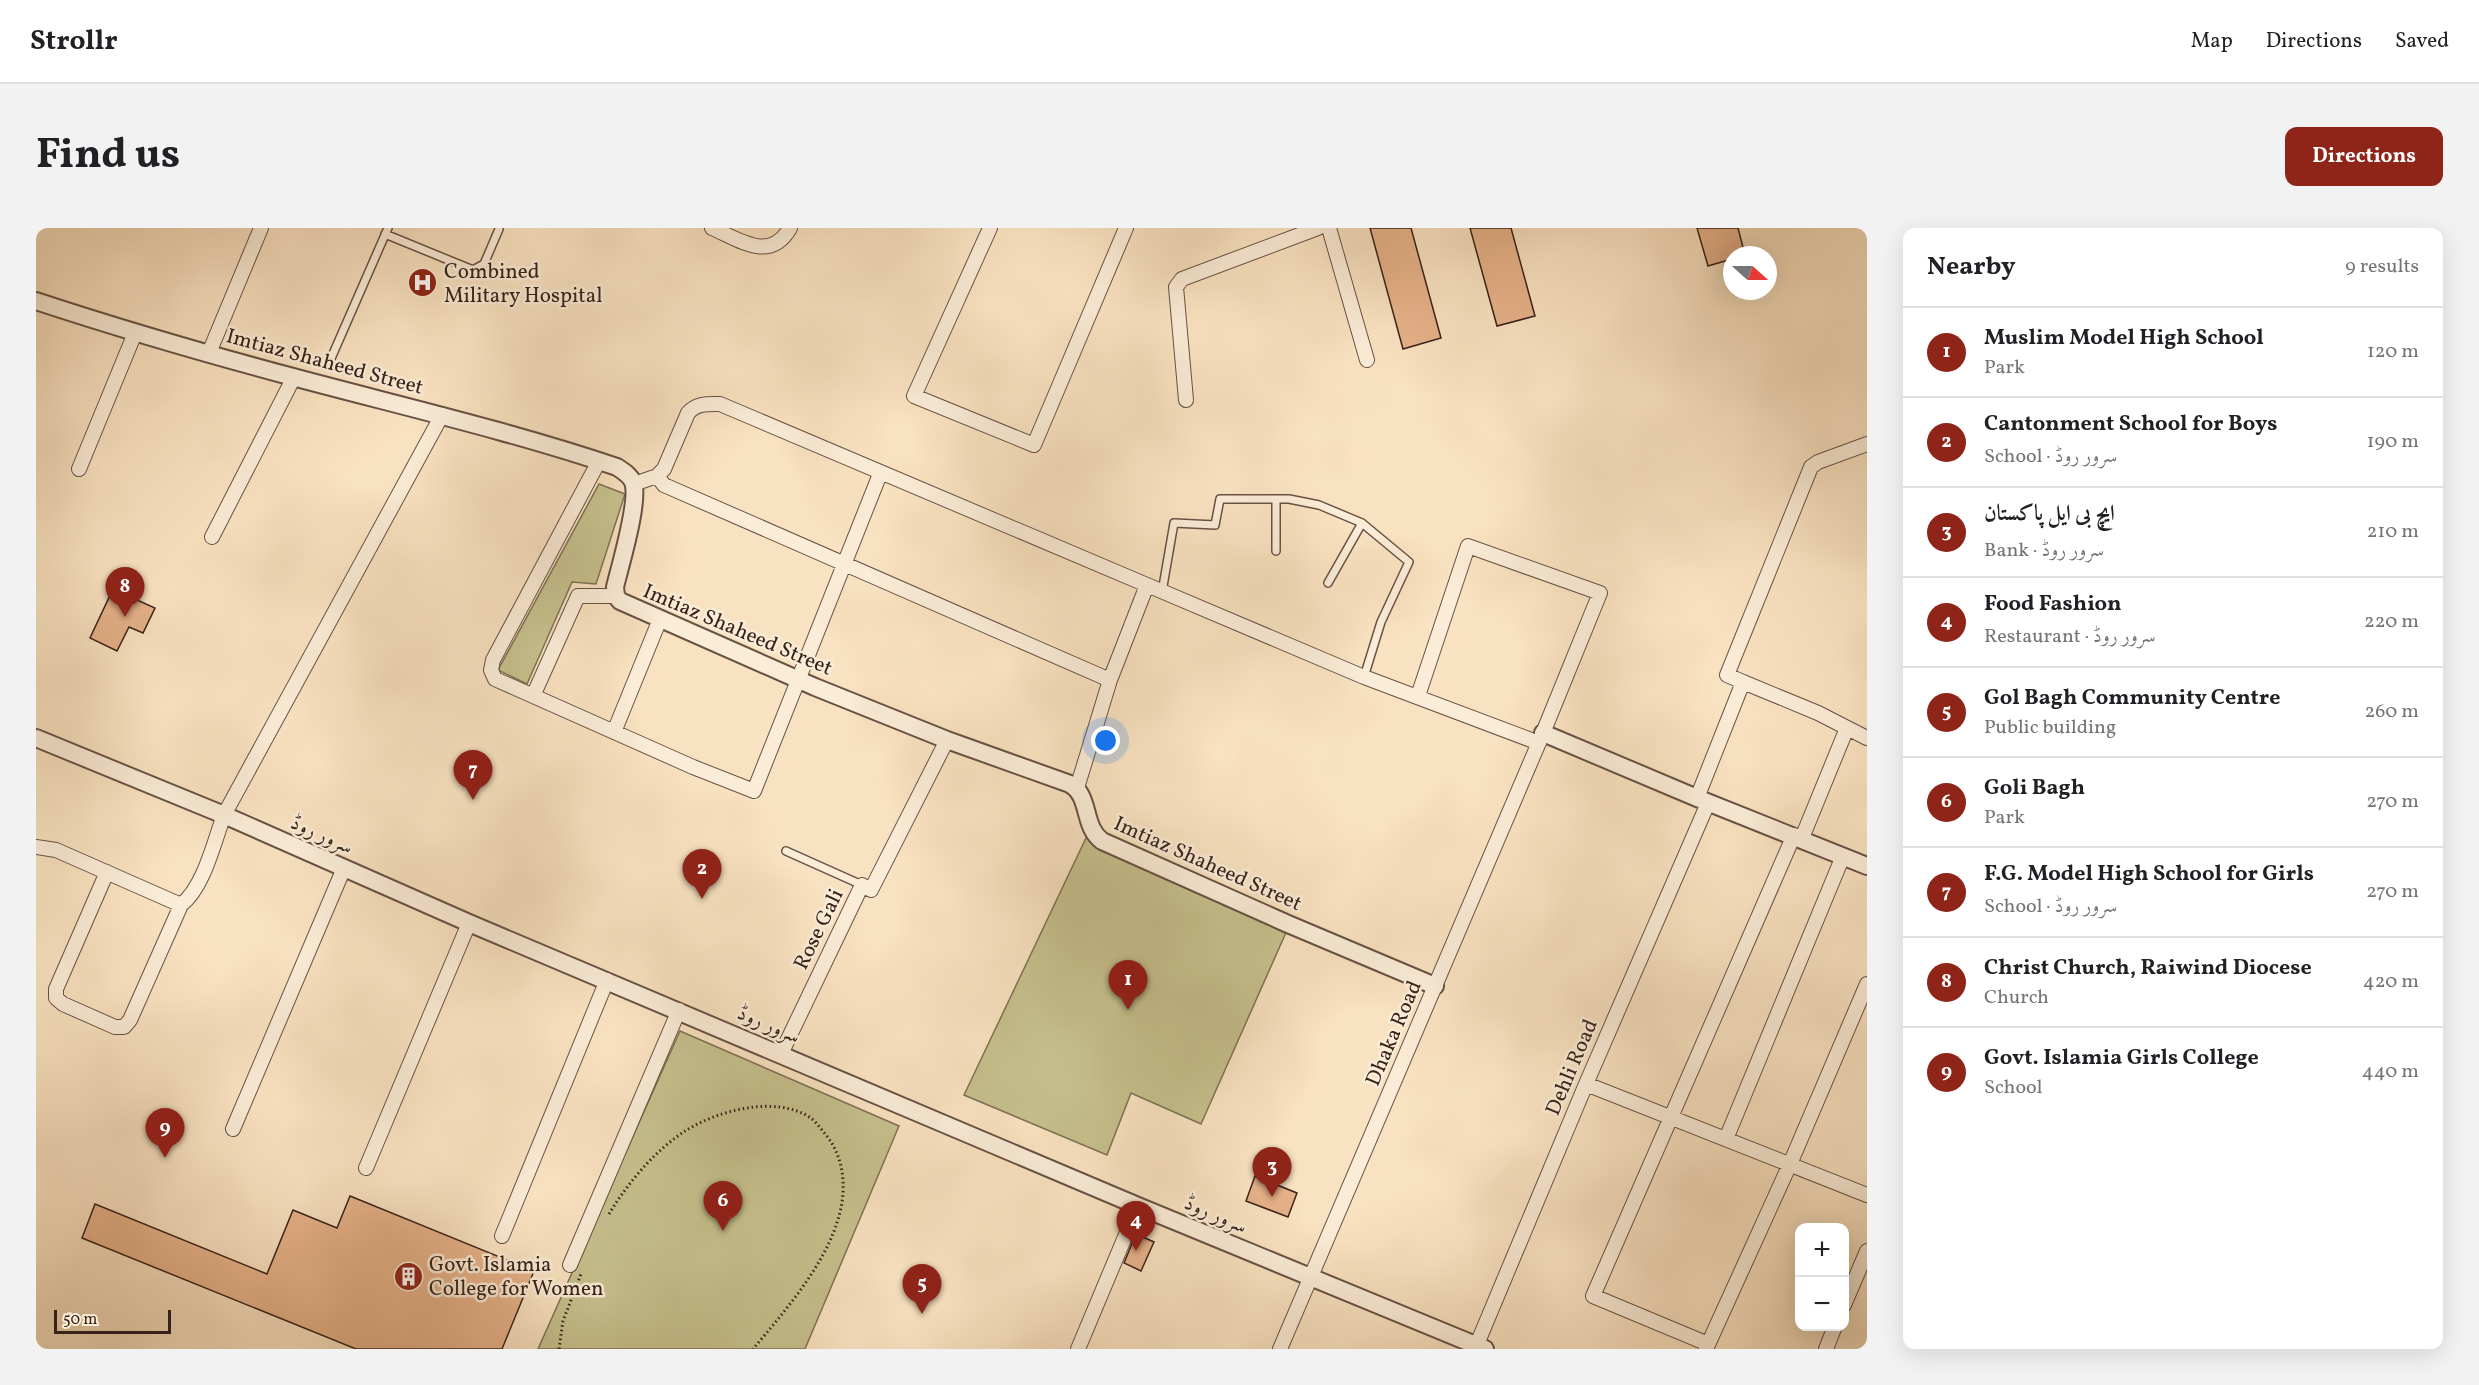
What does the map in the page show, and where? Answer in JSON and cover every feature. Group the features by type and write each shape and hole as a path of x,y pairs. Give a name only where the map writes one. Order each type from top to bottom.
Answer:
{"street":[{"path":"209,353 261,228"},
{"path":"712,228 761,248 777,244 790,228"},
{"path":"990,228 914,396 1034,445 1126,228"},
{"path":"1186,400 1176,287 1178,283 1182,279 1318,228"},
{"path":"1329,228 1367,360"},
{"name":"Imtiaz Shaheed Street","path":"36,302 135,333 442,415 599,461 624,471 634,484 634,500 615,587 616,597 626,605 798,680 947,740 1077,788 1094,835 1102,841 1435,986"},
{"path":"79,469 135,333"},
{"path":"212,537 294,377"},
{"path":"634,484 657,476 664,469 688,412 694,406 720,405 1364,677 1541,738 1867,866"},
{"path":"107,872 56,989 56,998 63,1004 105,1023 115,1027 124,1027 130,1020 182,905 198,885 225,815 442,415"},
{"path":"1867,444 1818,462 1811,467 1727,675 1818,713 1867,738"},
{"path":"599,461 494,660 491,670 495,679 754,791 880,474"},
{"path":"657,476 664,485 844,566 1110,680"},
{"name":"Dhaka Road","path":"1280,1349 1541,738 1600,593 1468,546 1418,696"},
{"path":"1077,788 1110,680 1147,585"},
{"path":"533,696 578,597 616,597"},
{"path":"614,732 660,619"},
{"name":"Dehli Road","path":"1479,1348 1702,800 1743,682"},
{"path":"1847,728 1593,1296 1707,1347 1790,1164 1867,984"},
{"name":"سرور روڈ","path":"36,738 225,815 469,923 1479,1348"},
{"name":"Rose Gali","path":"781,1054 862,885 872,890 947,740"},
{"path":"36,847 56,850 182,905"},
{"path":"1726,1139 1843,856"},
{"path":"233,1129 344,868"},
{"path":"366,1168 469,923"},
{"path":"501,1236 607,980"},
{"path":"570,1265 679,1010"},
{"path":"1586,1084 1867,1194"},
{"path":"1078,1349 1138,1206"},
{"path":"1849,1295 1867,1251"},
{"path":"1826,1349 1834,1331"}],"lane":[{"path":"329,363 387,231 473,270 484,264 499,229"},
{"path":"1162,592 1174,523 1215,525 1220,499 1289,499 1319,505 1362,523 1409,562 1381,622 1364,677"},
{"path":"1276,499 1276,551"},
{"path":"1328,583 1362,523"},
{"path":"786,851 862,885"}],"path":[{"path":"605,1220 625,1189 655,1155 683,1132 716,1117 755,1105 789,1108 812,1118 836,1148 844,1178 840,1216 819,1262 753,1349"},
{"path":"560,1349 563,1321 584,1267"}],"shaded area":[{"path":"599,484 625,494 596,584 572,582 527,684 498,670"},
{"path":"1086,838 1288,928 1201,1124 1131,1093 1107,1155 964,1095"},
{"path":"680,1031 899,1126 805,1349 538,1349"}],"building":[{"path":"1370,228 1411,228 1441,338 1403,349"},
{"path":"1470,228 1511,228 1535,316 1497,326"},
{"path":"1697,228 1738,228 1743,246 1723,246 1723,262 1708,266"},
{"path":"113,589 155,608 143,633 129,627 117,651 90,638"},
{"path":"1255,1176 1297,1193 1288,1217 1246,1201"},
{"name":"Govt. Islamia College for Women","path":"350,1196 534,1271 502,1349 356,1349 82,1238 95,1204 267,1274 293,1210 337,1228"},
{"path":"1136,1234 1154,1242 1141,1271 1124,1263"}],"place":[{"name":"Combined Military Hospital","path":"423,283"},
{"name":"Christ Church, Raiwind Diocese","path":"125,617"},
{"name":"F.G. Model High School for Girls","path":"473,800"},
{"name":"Cantonment School for Boys","path":"702,899"},
{"name":"Muslim Model High School","path":"1128,1010"},
{"name":"Govt. Islamia Girls College","path":"165,1158"},
{"name":"ایچ بی ایل پاکستان","path":"1272,1197"},
{"name":"Goli Bagh","path":"723,1231"},
{"name":"Food Fashion","path":"1136,1251"},
{"name":"Govt. Islamia College for Women","path":"408,1276"},
{"name":"Gol Bagh Community Centre","path":"922,1314"}]}
